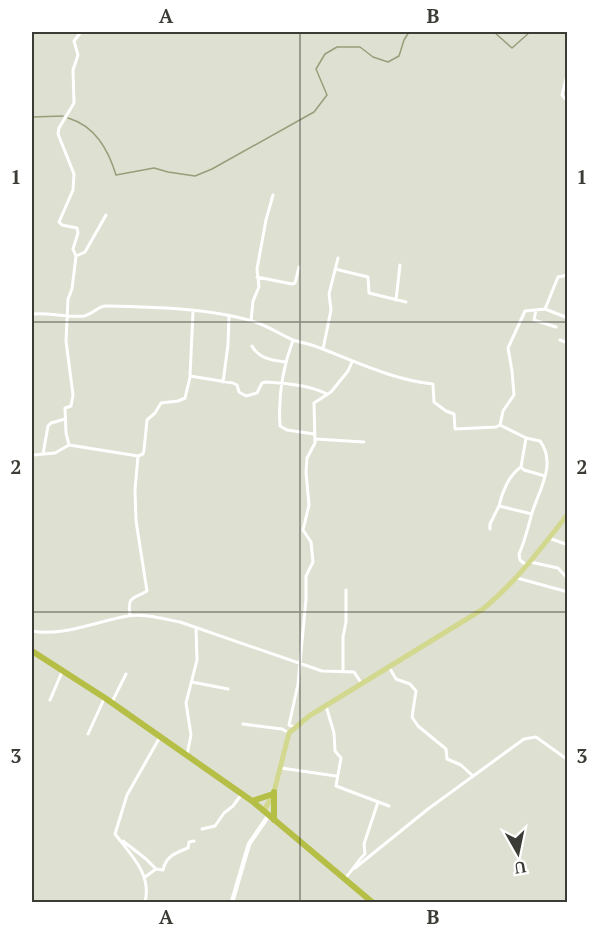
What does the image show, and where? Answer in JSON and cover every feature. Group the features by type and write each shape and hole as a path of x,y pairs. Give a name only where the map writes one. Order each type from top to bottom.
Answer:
{"highway":[{"path":"32,651 112,702 252,801 372,903"},
{"path":"252,801 274,793"},
{"path":"269,815 274,793"}],"main road":[{"path":"269,815 289,733 294,727 483,609 529,565 567,514"}],"street":[{"path":"69,445 65,408 71,406 74,395 66,341 68,298 72,289 76,256 73,249 78,229 59,222 74,183 72,168 58,134 74,103 73,70 78,55 74,41 81,32"},
{"path":"567,71 562,94 567,102"},
{"path":"251,321 253,302 259,287 257,277 266,220 273,195"},
{"path":"76,256 85,252 106,215"},
{"path":"323,349 332,310 329,294 338,258"},
{"path":"396,300 400,265"},
{"path":"257,277 292,284 295,283 299,267"},
{"path":"335,269 368,277 369,293 406,302"},
{"path":"545,309 558,277 567,275"},
{"path":"32,314 88,315 101,306 150,308 229,316 251,321 280,332 293,340 323,349 352,362 407,380 434,384 434,402 454,414 455,429 500,425 526,438 536,440 543,446 548,462 544,484 532,513 519,557 529,565 558,568 567,579"},
{"path":"500,425 503,411 514,395 509,343 525,311 545,309 567,318"},
{"path":"536,310 534,320 556,327"},
{"path":"33,455 59,452 69,445 138,456 143,454 147,420 161,403 185,398 190,376 193,312"},
{"path":"223,382 229,316"},
{"path":"293,340 285,362 279,401 280,426 287,430 315,434"},
{"path":"560,340 567,343"},
{"path":"252,346 257,355 285,362"},
{"path":"294,727 290,725 300,664 306,576 314,562 311,542 303,530 309,505 306,465 315,439 314,403 328,395 348,371 352,362"},
{"path":"190,376 236,384 239,392 246,396 257,393 262,383 283,384 320,391 328,395"},
{"path":"43,454 48,426 65,419"},
{"path":"490,529 507,483 515,471 521,467 526,438"},
{"path":"315,439 364,442"},
{"path":"130,615 131,600 134,596 147,591 136,521 135,490 138,456"},
{"path":"521,467 544,476"},
{"path":"499,506 532,513"},
{"path":"549,538 567,545"},
{"path":"516,578 567,592"},
{"path":"343,672 346,590"},
{"path":"32,632 49,633 130,615 164,619 322,671 354,672 362,684"},
{"path":"187,755 191,735 186,703 197,660 196,628"},
{"path":"389,667 396,679 410,684 416,692 412,717 418,726 446,749 447,759 461,765 473,776"},
{"path":"50,700 63,671"},
{"path":"112,702 126,674"},
{"path":"192,682 228,689"},
{"path":"88,734 105,698"},
{"path":"326,706 334,733 335,751 341,758 335,785 389,806"},
{"path":"243,724 282,729 289,733"},
{"path":"344,879 473,776 524,739 536,736 567,760"},
{"path":"115,834 127,795 160,737"},
{"path":"282,768 337,776"},
{"path":"202,829 215,826 242,794"},
{"path":"355,868 357,861 366,852 364,846 378,802"},
{"path":"232,903 249,844 269,815"},
{"path":"115,834 156,869 163,870 165,861 174,853 188,848 189,842 194,841"},
{"path":"115,834 142,869 145,877 145,903"},
{"path":"145,877 156,869"}],"waterway":[{"path":"68,118 86,127 99,140 109,156 116,175 154,168 195,176 212,169 314,112 327,95 316,69 325,54 337,47 360,47 373,57 388,62 399,56 409,32"},
{"path":"494,32 512,48 530,32"},
{"path":"32,117 63,116"}]}
